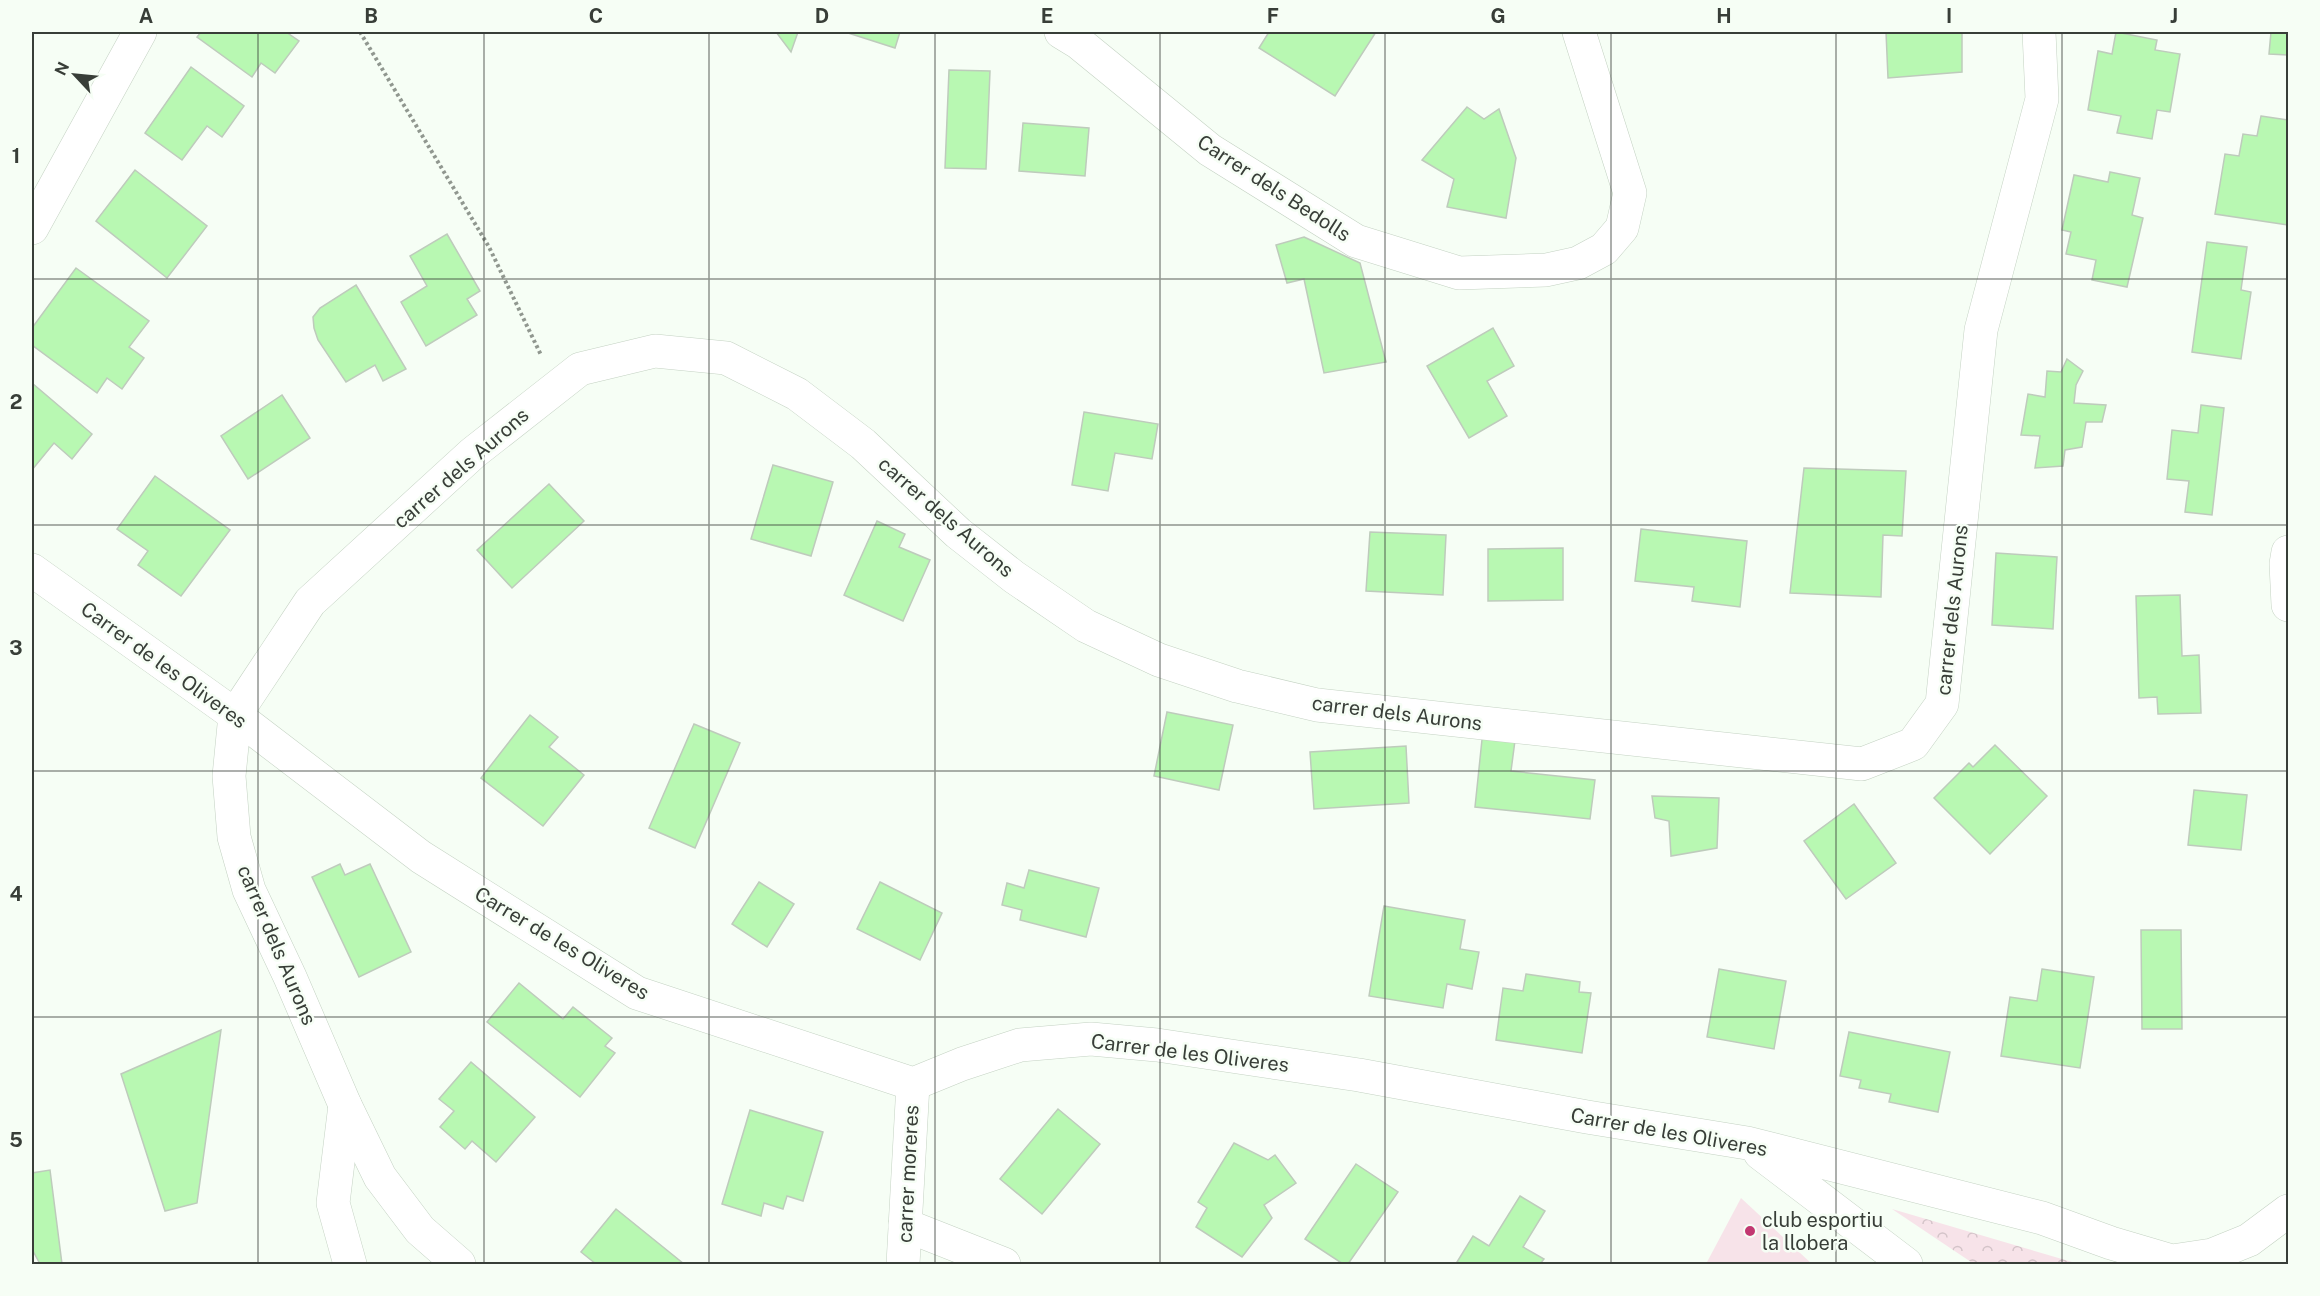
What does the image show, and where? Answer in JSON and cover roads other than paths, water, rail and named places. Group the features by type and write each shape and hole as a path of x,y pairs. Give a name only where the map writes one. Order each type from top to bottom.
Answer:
{"street":[{"path":"32,228 140,32"},
{"name":"Carrer dels Bedolls","path":"1061,32 1078,43 1210,150 1356,241 1459,273 1546,270 1578,263 1604,249 1622,228 1630,193 1579,32"},
{"name":"carrer dels Aurons","path":"459,1264 420,1230 380,1177 345,1105 290,977 249,890 234,837 229,776 235,715 310,602 473,453 580,369 655,351 726,358 796,394 863,444 958,532 1014,577 1086,626 1159,660 1237,686 1317,705 1862,764 1913,744 1942,704 1981,330 2042,99 2039,32"},
{"path":"2289,552 2286,564 2289,605"},
{"name":"Carrer de les Oliveres","path":"32,570 235,715 421,857 637,993 913,1084 962,1064 1020,1045 1090,1039 1157,1045 1359,1075 1587,1117 1747,1143 2043,1218 2111,1243 2172,1261 2212,1255 2248,1240 2289,1211"},
{"name":"carrer moreres","path":"903,1264 913,1084"},
{"path":"345,1105 333,1203 350,1264"},
{"path":"1747,1143 1906,1264"},
{"path":"905,1224 1004,1264"}],"place":[{"name":"club esportiu la llobera","path":"1750,1231"}]}
